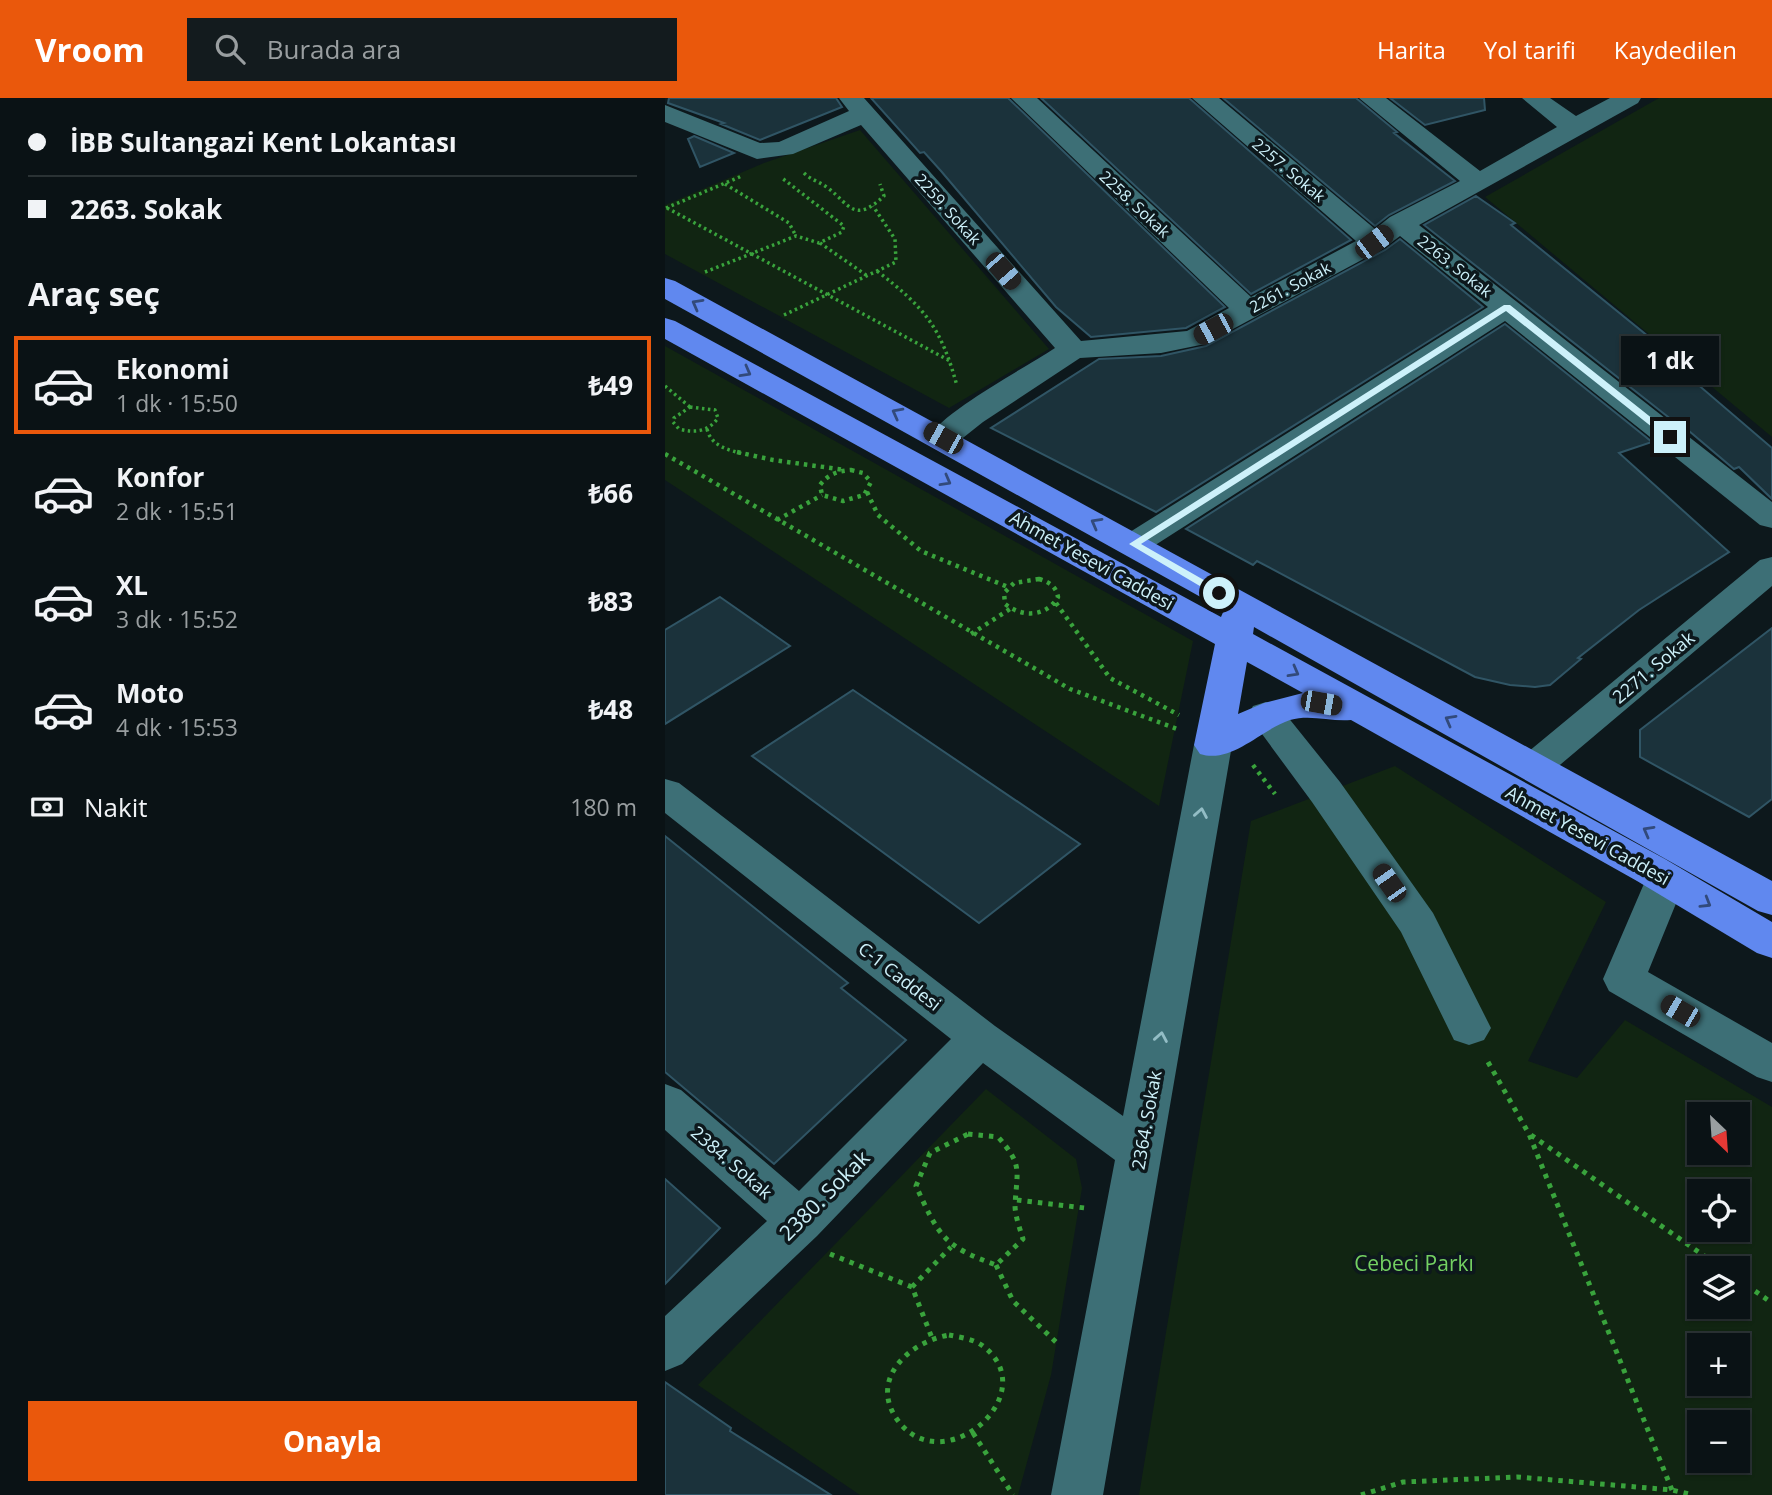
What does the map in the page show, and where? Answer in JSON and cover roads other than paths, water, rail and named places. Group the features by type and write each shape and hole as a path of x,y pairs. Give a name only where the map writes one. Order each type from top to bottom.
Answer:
{"main road":[{"name":"Ahmet Yesevi Caddesi","path":"667,288 1134,544 1237,622 1370,714 1666,879 1772,942"},
{"name":"Ahmet Yesevi Caddesi","path":"665,327 1237,622 1535,766 1772,900"},
{"path":"1213,745 1237,622"},
{"path":"1213,745 1266,715 1301,704 1321,703 1370,714"}],"street":[{"name":"2258. Sokak","path":"1023,98 1248,310"},
{"name":"2257. Sokak","path":"1204,98 1374,242"},
{"path":"1371,98 1478,182"},
{"path":"1534,98 1573,126"},
{"name":"2261. Sokak","path":"943,438 972,415 1073,350 1161,344 1195,338 1374,242 1400,223 1478,182 1573,126 1629,98"},
{"path":"665,113 757,151 770,159 858,106"},
{"name":"2259. Sokak","path":"858,106 1073,350"},
{"name":"2263. Sokak","path":"1400,223 1772,518"},
{"path":"1134,544 1507,307"},
{"name":"2271. Sokak","path":"1535,766 1772,568"},
{"path":"1266,715 1326,792 1418,924 1469,1028"},
{"name":"2364. Sokak","path":"1077,1495 1213,745"},
{"name":"C-1 Caddesi","path":"665,793 980,1038 1140,1153"},
{"path":"1666,879 1624,979 1772,1064"},
{"name":"2380. Sokak","path":"665,1348 794,1226 980,1038"},
{"name":"2384. Sokak","path":"665,1103 794,1226"}],"park label":[{"name":"Cebeci Parkı","path":"1414,1263"}]}
